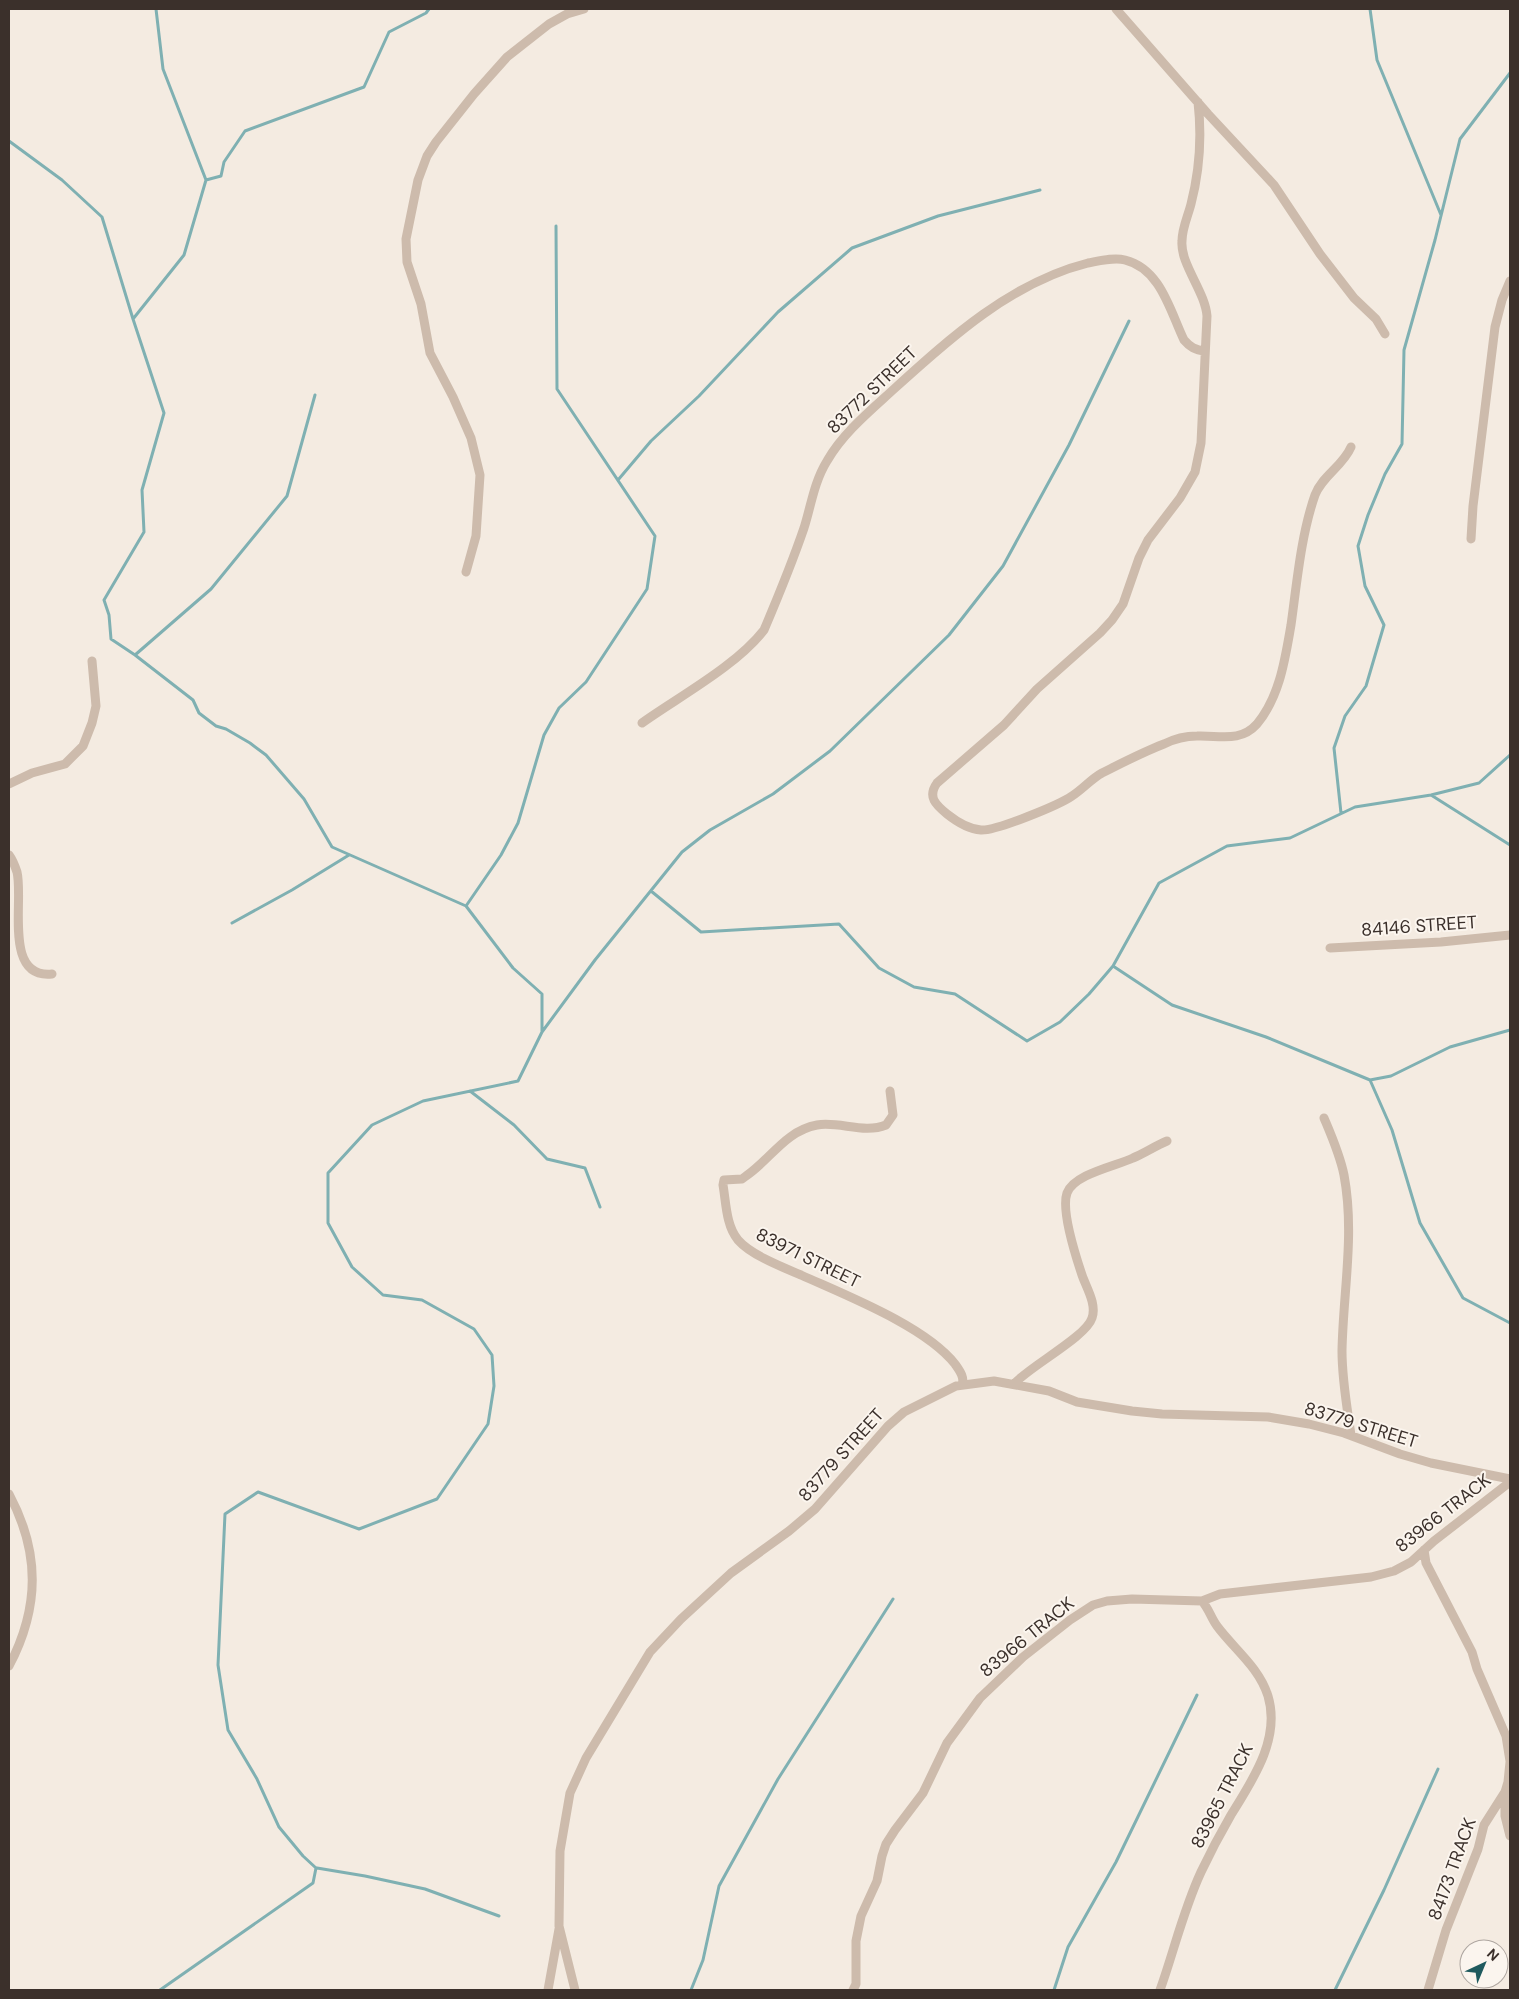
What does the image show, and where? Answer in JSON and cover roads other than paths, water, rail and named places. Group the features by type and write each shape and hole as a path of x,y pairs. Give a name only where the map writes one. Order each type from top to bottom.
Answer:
{"street":[{"path":"466,572 476,536 480,501 480,475 471,438 453,397 430,353 421,304 407,262 406,239 416,188 422,167 430,150 492,74 522,44 549,24 568,14 584,9"},
{"path":"1116,9 1274,185 1320,254 1354,298 1376,319 1385,334"},
{"path":"1198,102 1201,136 1199,164 1181,242 1184,255 1206,308 1200,453 1195,472 1189,484 1148,540 1139,558 1126,598 1112,620 1037,689 1004,725 950,771 933,790 934,799 937,804 957,822 979,830 998,827 1065,801 1101,774 1172,740 1197,736 1237,736 1245,734 1255,725 1269,704 1279,681 1286,652 1301,552 1315,494 1321,483 1347,456 1351,447"},
{"name":"83772 STREET","path":"642,723 735,659 756,641 764,630 804,526 818,476 828,459 859,421 941,346 1010,296 1027,286 1072,267 1112,259 1126,260 1145,271 1156,281 1184,340 1189,346 1205,351"},
{"path":"1471,539 1473,506 1495,327 1502,300 1510,281"},
{"path":"9,784 32,773 64,764 83,746 96,706 92,661"},
{"path":"9,854 17,873 18,919 22,953 32,970 42,975 52,974"},
{"name":"84146 STREET","path":"1330,948 1441,942 1510,935"},
{"name":"83971 STREET","path":"890,1091 893,1115 886,1125 870,1128 835,1124 810,1127 782,1143 742,1179 724,1180 723,1185 730,1222 737,1239 750,1250 880,1312 934,1344 946,1354 957,1368 961,1374 962,1385"},
{"path":"1324,1118 1339,1153 1347,1194 1348,1245 1342,1350 1351,1435"},
{"path":"1014,1384 1022,1375 1071,1341 1091,1321 1093,1316 1093,1305 1072,1247 1066,1194 1070,1187 1082,1178 1134,1158 1167,1141"},
{"name":"83779 STREET","path":"575,1990 559,1926 560,1851 570,1793 586,1758 650,1652 681,1619 719,1584 815,1509 888,1426 904,1412 942,1392 962,1385 994,1380 1049,1391 1077,1402 1132,1411 1162,1414 1268,1417 1310,1424 1351,1435 1400,1454 1431,1463 1510,1480"},
{"name":"83966 TRACK","path":"853,1990 856,1984 856,1941 861,1916 877,1881 886,1844 924,1793 947,1743 980,1698 1023,1657 1070,1620 1093,1605 1107,1601 1132,1599 1202,1601 1220,1594 1371,1577 1394,1571 1411,1562 1510,1480"},
{"path":"9,1494 24,1526 30,1545 33,1573 25,1626 9,1666"},
{"name":"84173 TRACK","path":"1424,1550 1426,1563 1472,1652 1477,1669 1501,1722 1506,1736 1510,1761 1505,1792 1484,1825 1478,1849 1446,1930 1428,1990"},
{"name":"83965 TRACK","path":"1160,1990 1186,1907 1217,1840 1252,1780 1266,1745 1272,1721 1268,1696 1261,1681 1239,1650 1217,1626 1210,1610 1202,1601"},
{"path":"1505,1792 1505,1816 1510,1836"},
{"path":"548,1990 559,1926"}],"waterway":[{"path":"156,9 163,69 206,180"},
{"path":"160,1990 313,1883 316,1868 303,1856 279,1827 257,1779 228,1730 218,1665 225,1514 258,1492 359,1529 437,1499 488,1424 494,1386 492,1355 474,1329 422,1300 383,1295 352,1267 328,1223 328,1173 372,1125 423,1101 518,1081 542,1032 542,994 513,968 466,906 332,847 304,799 266,755 226,729 216,726 199,713 193,700 111,639 109,615 104,600 144,532 142,490 164,413 133,319 184,255 206,180 221,176 224,162 245,131 364,87 389,32 426,13 429,9"},
{"path":"1370,9 1377,60 1441,215"},
{"path":"1341,813 1334,748 1345,716 1366,686 1384,625 1365,586 1358,546 1368,515 1385,474 1402,444 1404,350 1435,240 1460,139 1510,73"},
{"path":"9,141 62,180 102,217 133,319"},
{"path":"618,480 651,441 699,396 778,312 852,248 938,216 1040,190"},
{"path":"466,906 501,855 518,823 544,735 559,708 586,682 647,589 655,536 557,389 556,226"},
{"path":"542,1032 595,960 682,852 710,830 773,794 830,751 949,635 1003,566 1069,445 1129,321"},
{"path":"135,655 211,589 287,496 315,395"},
{"path":"651,891 701,932 839,924 879,968 914,987 955,994 1027,1041 1060,1022 1089,994 1113,966 1159,883 1227,846 1290,838 1355,807 1431,795 1479,783 1510,755"},
{"path":"1431,795 1510,845"},
{"path":"232,923 292,890 349,855"},
{"path":"1113,966 1172,1005 1266,1037 1370,1080 1392,1130 1420,1223 1463,1298 1510,1323"},
{"path":"1370,1080 1391,1076 1450,1047 1510,1030"},
{"path":"470,1091 514,1125 547,1159 585,1168 600,1207"},
{"path":"691,1990 703,1960 719,1886 778,1779 893,1599"},
{"path":"1054,1990 1068,1947 1116,1862 1197,1695"},
{"path":"1335,1990 1384,1890 1438,1769"},
{"path":"317,1868 425,1889 499,1916"}]}
